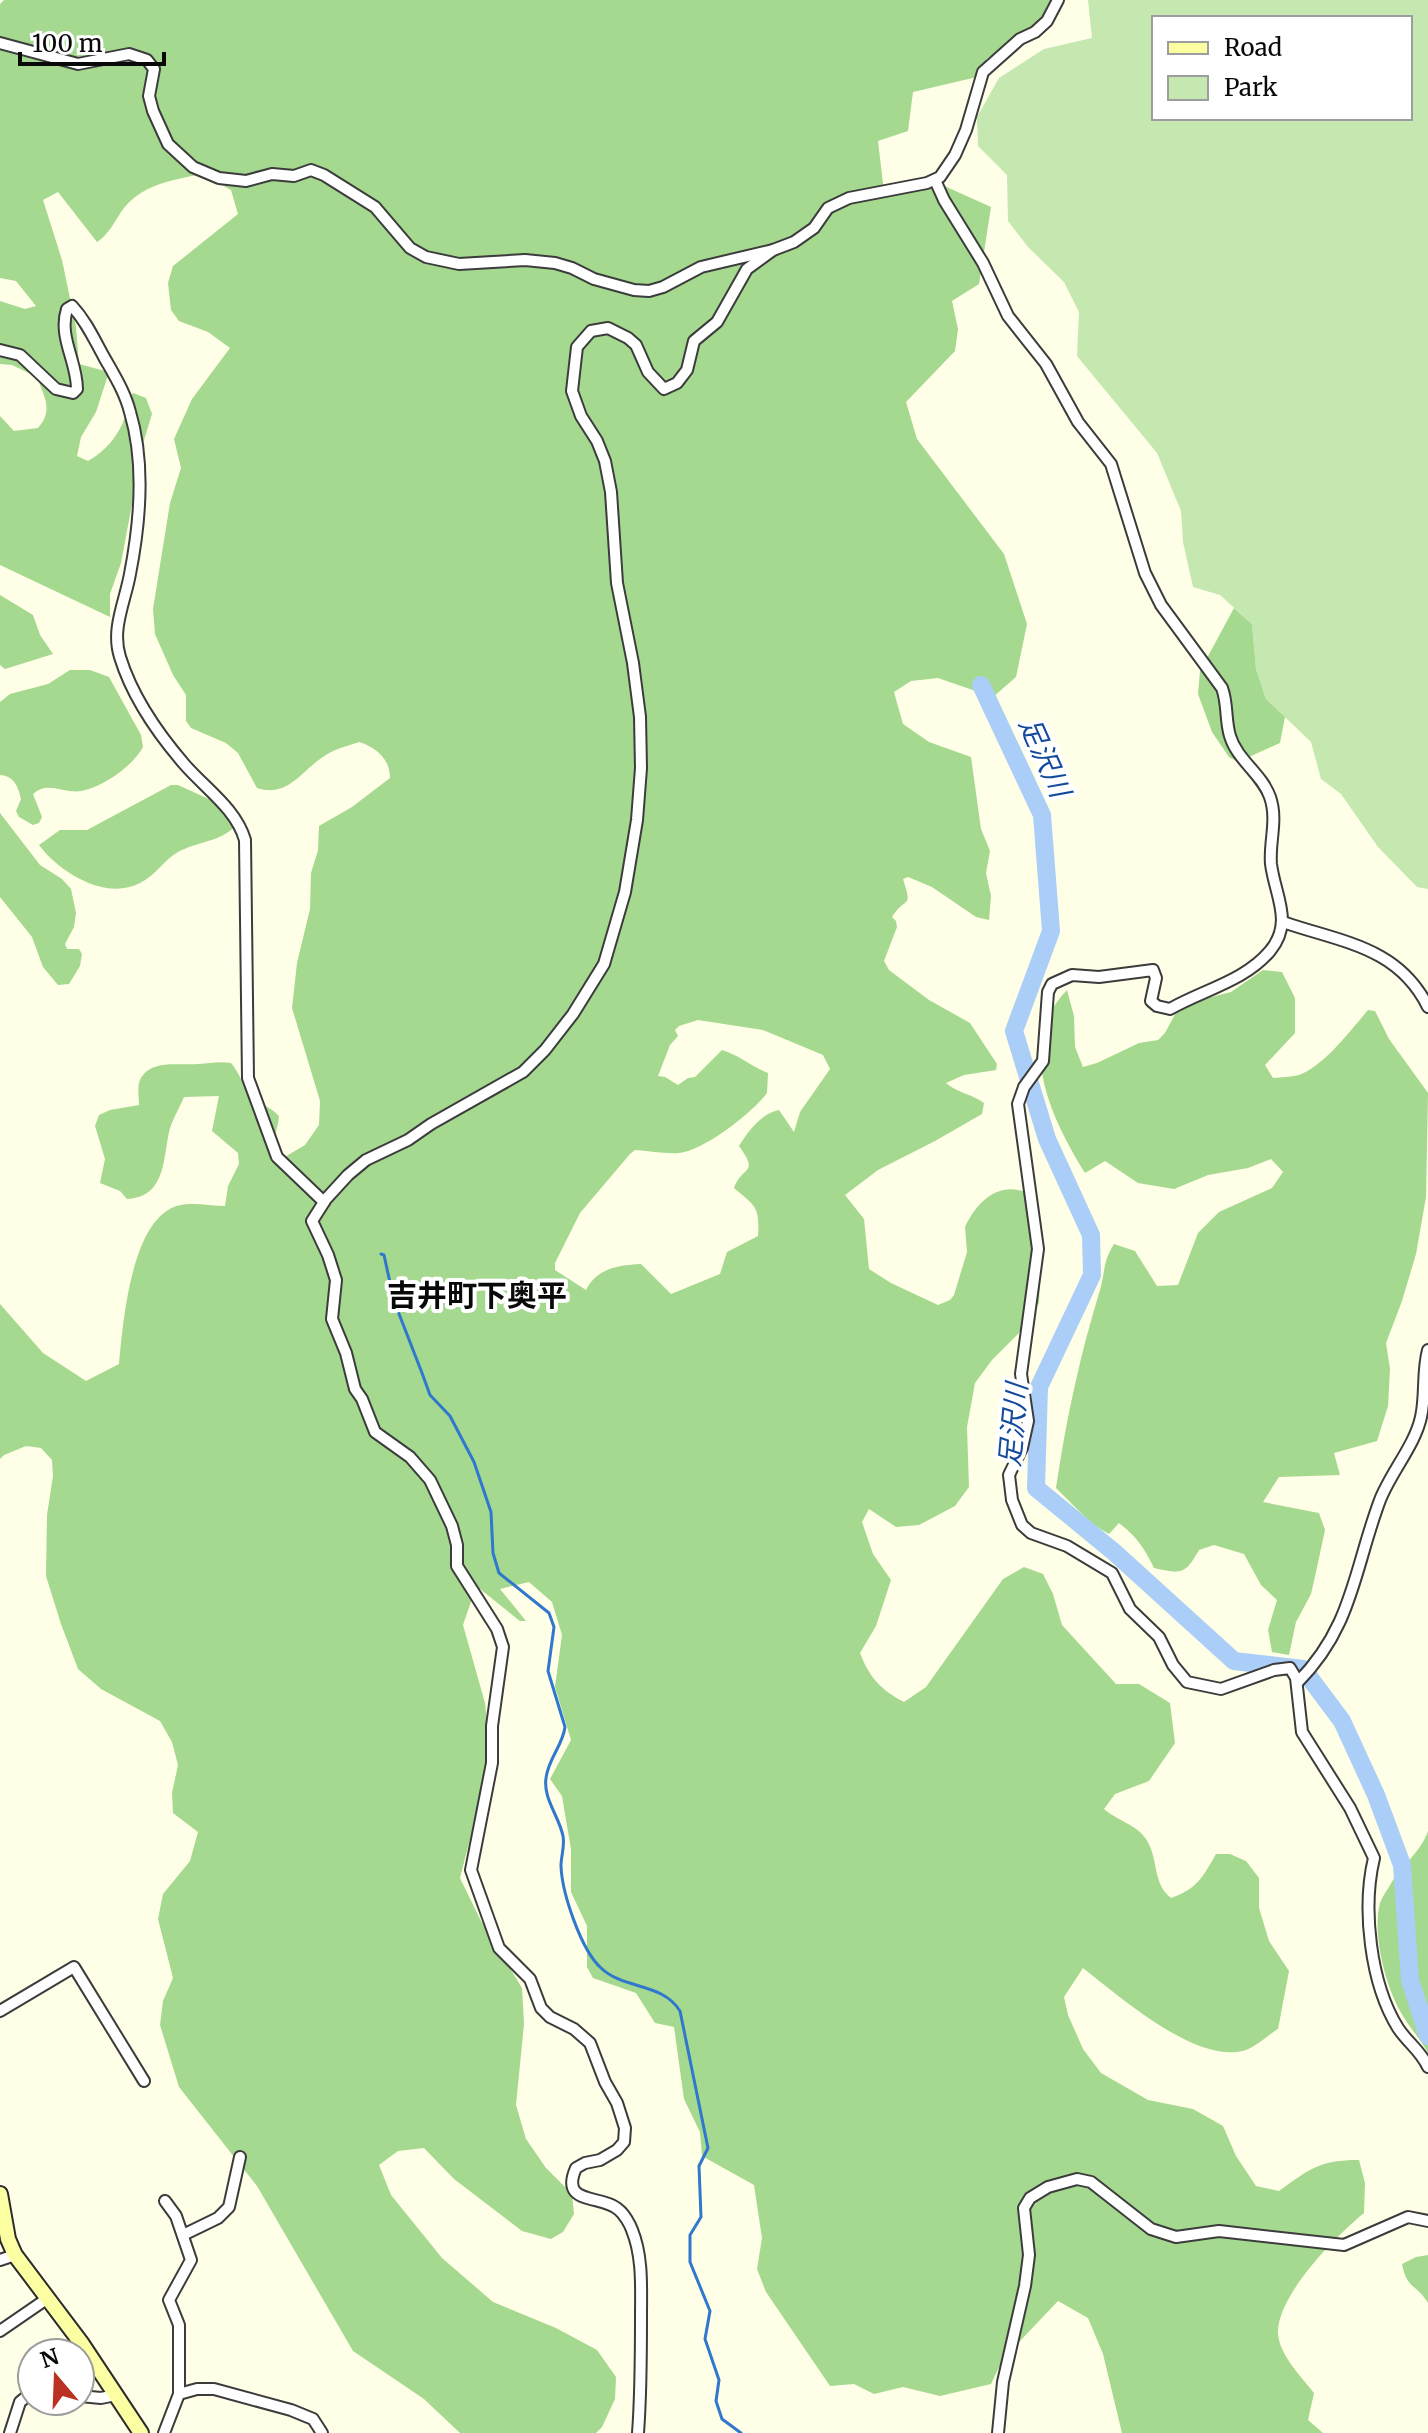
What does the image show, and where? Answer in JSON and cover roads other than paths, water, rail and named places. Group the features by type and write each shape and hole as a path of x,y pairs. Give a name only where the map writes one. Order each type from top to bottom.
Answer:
{"main road":[{"path":"0,2194 8,2239 5,2258 48,2298 141,2433"}],"street":[{"path":"0,43 78,64 129,54 140,56 154,69 149,96 168,144 193,167 219,178 246,181 272,174 294,176 311,170 375,207 410,248 426,257 459,264 525,260 555,263 594,279 649,291 701,267 794,242 814,228 828,208 849,198 875,195 940,177 955,155 974,108 983,72 1020,39 1035,32 1047,21 1058,0"},
{"path":"935,180 983,263 1008,316 1046,364 1078,422 1111,464 1145,573 1161,605 1222,688 1227,701 1230,737 1239,755 1263,783 1270,797 1274,820 1271,863 1284,915 1282,933 1270,952 1248,971 1170,1009 1151,1001 1156,978 1153,970 1099,977 1072,975 1052,984 1048,992 1043,1061 1024,1087 1018,1104 1038,1249 1021,1374 1028,1421 1022,1448 1009,1475 1012,1500 1022,1525 1031,1533 1067,1546 1112,1573 1130,1609 1159,1637 1173,1665 1187,1682 1221,1689 1274,1670 1290,1668 1295,1674 1302,1732 1350,1808 1374,1858 1370,1876 1371,1955 1375,1973 1398,2028 1428,2067"},
{"path":"638,2433 641,2384 639,2249 631,2227 618,2208 578,2195 571,2179 576,2168 617,2150 624,2142 625,2128 590,2043 541,2008 530,1979 499,1948 471,1870 492,1763 492,1726 503,1647 497,1629 457,1566 457,1545 452,1526 430,1480 410,1457 375,1432 355,1389 346,1353 332,1319 336,1280 312,1221 324,1202 366,1160 408,1140 523,1072 573,1014 604,964 625,892 637,820 641,768 640,717 617,583 611,492 605,461 581,416 572,391 577,347 591,331 608,328 636,345 657,384 664,389 677,383 687,370 694,341 717,322 747,269 773,250"},
{"path":"0,350 20,355 56,389 73,393 77,389 77,379 63,328 67,309 72,306 91,331 120,383 135,431 139,494 137,537 116,630 119,656 129,681 163,738 242,829 245,840 248,1078 277,1157 324,1202"},
{"path":"1283,922 1356,943 1387,959 1413,982 1428,1007"},
{"path":"1297,1683 1324,1653 1341,1621 1379,1501 1420,1420 1428,1350"},
{"path":"0,2011 74,1967 144,2081"},
{"path":"183,2235 218,2218 229,2207 240,2157"},
{"path":"998,2433 1003,2382 1029,2255 1024,2208 1030,2198 1048,2187 1077,2179 1091,2182 1151,2229 1176,2237 1219,2231 1344,2245 1408,2217 1428,2221"},
{"path":"164,2433 179,2394 179,2325 169,2300 191,2265 191,2255 183,2235 165,2201"},
{"path":"0,2331 48,2298"},
{"path":"179,2394 197,2389 214,2389 291,2410 313,2419 322,2433"},
{"path":"96,2398 116,2395"}],"waterway":[{"name":"足沢川","path":"981,685 1042,815 1051,931 1014,1031 1047,1139 1091,1235 1092,1275 1039,1387 1036,1488 1114,1552 1234,1661 1303,1669 1342,1721 1376,1795 1402,1865 1410,1980 1428,2036"},
{"path":"381,1254 384,1255 394,1301 430,1395 450,1416 474,1462 491,1512 493,1553 499,1573 549,1613 554,1627 548,1671 565,1727 547,1771 546,1786 563,1836 562,1877 574,1920 586,1948 601,1968 621,1980 663,1995 680,2011 708,2148 699,2166 701,2217 690,2235 690,2262 710,2311 705,2339 719,2380 716,2401 722,2419 741,2433"}],"district":[{"name":"吉井町下奥平","path":"477,1295"}]}
